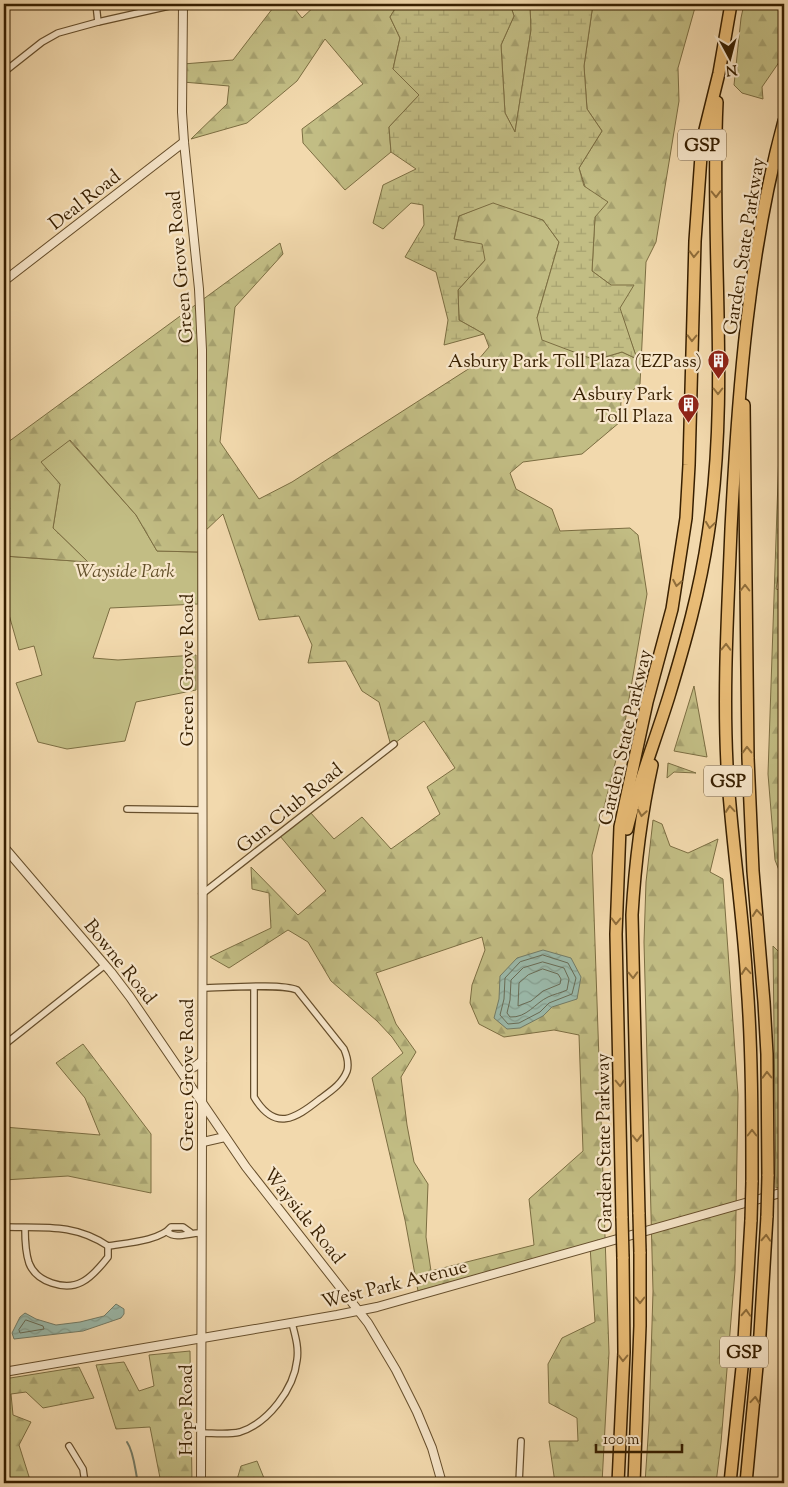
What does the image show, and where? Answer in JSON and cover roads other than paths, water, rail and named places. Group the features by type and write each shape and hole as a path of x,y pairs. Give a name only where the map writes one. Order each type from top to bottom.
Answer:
{"highway":[{"name":"Garden State Parkway","path":"618,1483 624,1352 616,948 620,828 647,702 672,609 686,518 690,465 694,242 702,142 719,73 731,4"},
{"path":"620,872 632,812 668,697 700,580 708,534 715,476 718,404 716,145 719,73"},
{"name":"Garden State Parkway","path":"730,1483 743,1358 751,1220 752,1085 748,983 730,807 725,702 726,642 736,440 748,316 757,245 767,191 784,121"},
{"name":"Garden State Parkway","path":"742,379 748,758 753,871 767,1054 768,1176 760,1334 746,1483"},
{"name":"Garden State Parkway","path":"634,1483 640,1252 632,915 642,811 668,697"}],"street":[{"path":"96,4 98,22"},
{"path":"4,72 50,37 66,30 178,4"},
{"name":"Green Grove Road","path":"183,4 182,112 200,303 203,1103 201,1338"},
{"name":"Deal Road","path":"4,282 184,142"},
{"name":"Gun Club Road","path":"202,894 394,744"},
{"path":"127,809 202,810"},
{"name":"Bowne Road","path":"4,847 130,997 203,1103"},
{"path":"4,1045 105,965"},
{"path":"202,988 254,988 292,988 298,990 344,1049 347,1056 348,1069 340,1083 292,1118 276,1118 262,1109 254,1097 254,988"},
{"path":"182,1071 194,1067 202,1061"},
{"name":"Wayside Road","path":"203,1103 265,1193 359,1310 391,1361 417,1412 432,1448 442,1483"},
{"path":"203,1142 226,1137"},
{"name":"West Park Avenue","path":"4,1372 292,1323 400,1301 784,1192"},
{"path":"4,1227 65,1228 95,1237 108,1246 156,1237 167,1232 171,1227 183,1227 190,1232 202,1232"},
{"path":"25,1228 25,1244 29,1264 40,1277 56,1284 70,1285 82,1282 98,1269 108,1257 108,1246"},
{"path":"202,1433 240,1432 273,1409 290,1386 297,1365 297,1346 292,1323"},
{"name":"Hope Road","path":"201,1338 201,1483"},
{"path":"519,1483 521,1440"},
{"path":"69,1446 83,1469 86,1483"}],"water":[{"path":"543,950 571,958 581,977 577,999 552,1007 543,1016 520,1028 507,1029 494,1018 499,999 500,976 517,958"},
{"path":"116,1304 124,1309 124,1314 121,1318 83,1331 14,1339 12,1333 20,1317 25,1313 36,1319 56,1325 104,1316"}],"waterway":[{"path":"127,1442 133,1456 138,1483"}],"place":[{"name":"Asbury Park Toll Plaza (EZPass)","path":"718,379"},
{"name":"Asbury Park Toll Plaza","path":"689,423"}],"park label":[{"name":"Wayside Park","path":"125,570"}]}
